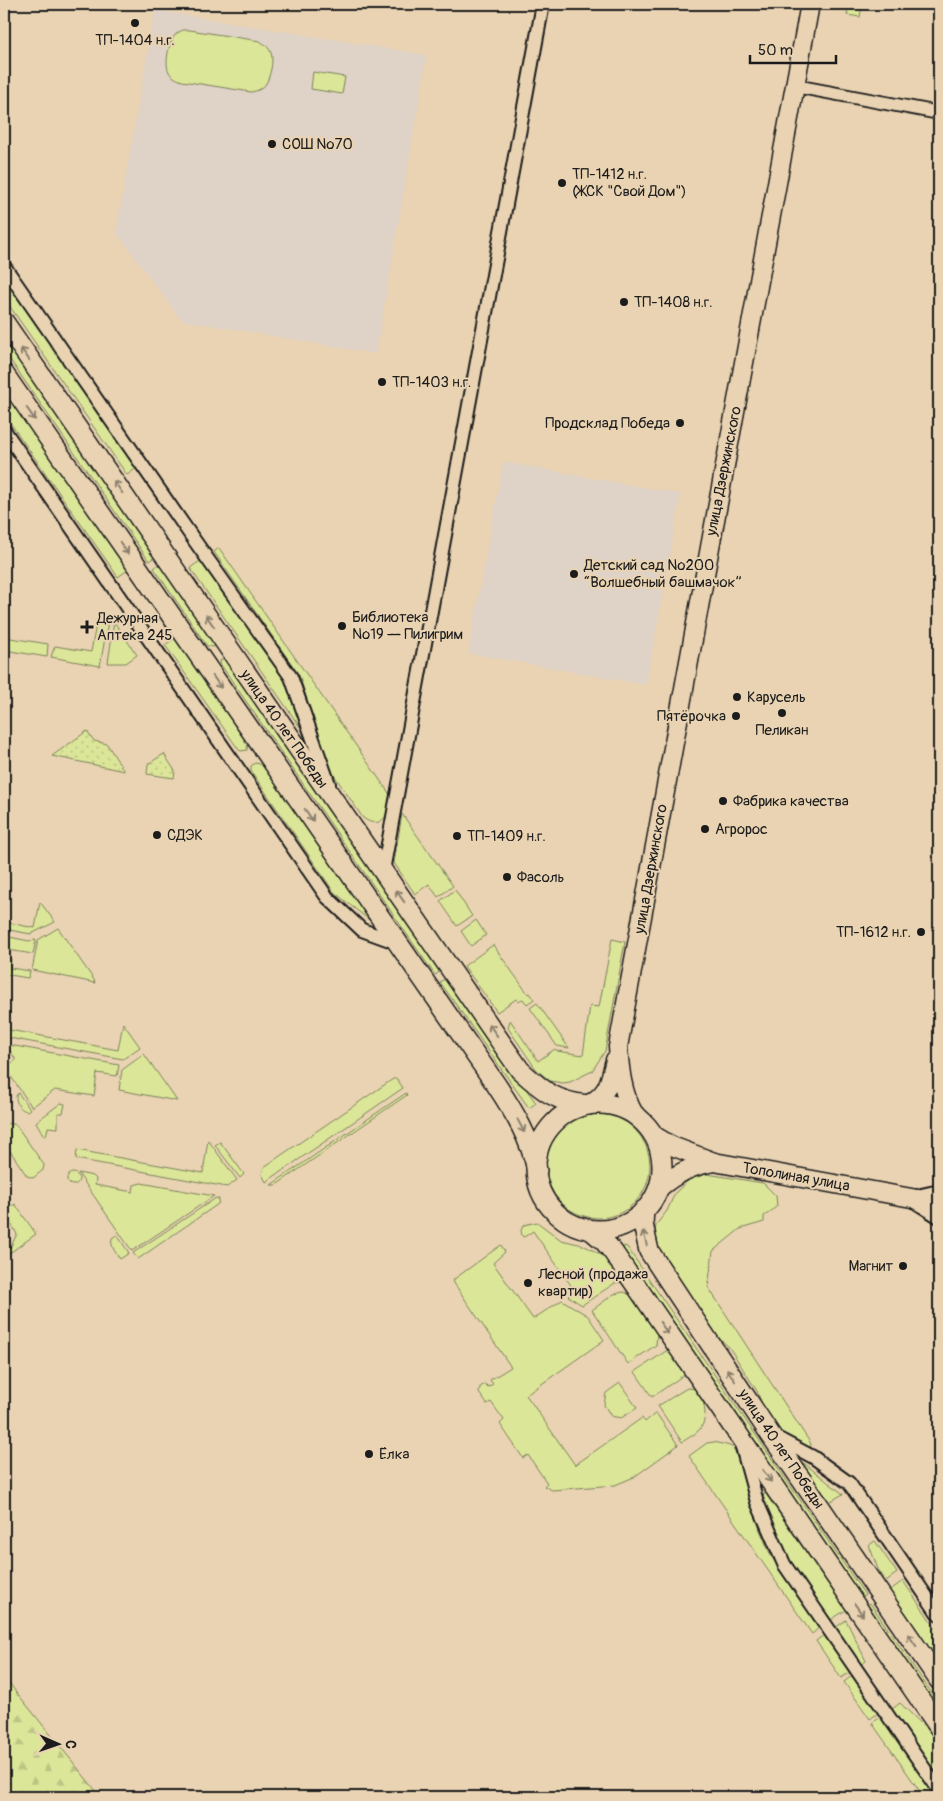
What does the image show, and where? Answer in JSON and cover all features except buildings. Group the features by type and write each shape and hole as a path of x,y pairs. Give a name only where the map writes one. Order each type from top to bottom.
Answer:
{"main road":[{"name":"улица Дзержинского","path":"634,1114 626,1100 621,1080 618,1047 810,4"},
{"name":"улица 40 лет Победы","path":"4,322 520,1070 550,1096 570,1103 588,1105"},
{"name":"улица 40 лет Победы","path":"4,374 510,1106 533,1150 537,1170"},
{"path":"204,663 227,646"},
{"path":"588,1105 618,1106 634,1114 646,1124 660,1150 662,1167 658,1189 644,1210 620,1227 591,1230 571,1223 553,1210 540,1188 537,1170 541,1142 550,1128 567,1113 597,1100 608,1088 618,1047"},
{"path":"654,1136 672,1146 714,1162"},
{"name":"Тополиная улица","path":"658,1189 670,1178 698,1165 714,1162 939,1203"},
{"name":"улица 40 лет Победы","path":"644,1210 643,1224 649,1251 770,1434 939,1680"},
{"name":"улица 40 лет Победы","path":"591,1230 613,1252 939,1726"}],"street":[{"path":"383,871 542,4"},
{"path":"795,86 939,114"},
{"path":"4,266 192,538 291,677 337,805"},
{"path":"4,430 327,897 362,930 398,943"},
{"path":"910,1198 939,1191"},
{"path":"910,1198 939,1217"},
{"path":"770,1434 813,1457 849,1483 939,1615"},
{"name":"улица 40 лет Победы","path":"738,1435 757,1502 784,1564 939,1790"}],"shaded area":[{"name":"СОШ №70","path":"155,10 427,55 376,354 181,320 116,232"},
{"name":"Детский сад №200 “Волшебный башмачок”","path":"503,462 681,494 646,685 468,653"}],"green space":[{"path":"849,4 862,4 860,17 847,15"},
{"path":"183,30 260,41 269,49 272,56 271,69 265,85 259,90 251,92 182,81 175,78 170,74 168,68 168,53 173,37"},
{"path":"313,72 345,77 342,94 311,89"},
{"path":"4,273 138,467 127,475 4,298"},
{"path":"4,335 156,556 149,561 4,351"},
{"path":"4,389 129,569 118,577 4,414"},
{"path":"219,548 393,799 386,815 379,822 369,822 363,818 332,772 299,675 214,552"},
{"path":"203,559 287,680 307,737 190,568"},
{"path":"161,563 215,643 214,647 207,646 154,568"},
{"path":"97,619 108,621 100,666 51,657 55,646 91,652"},
{"path":"114,622 137,655 126,663 108,663"},
{"path":"4,637 48,644 47,657 4,650"},
{"path":"175,638 248,741 247,750 239,750 165,645"},
{"path":"224,658 228,660 442,970 435,975 221,665 220,661"},
{"path":"87,731 94,741 107,744 124,771 52,756"},
{"path":"164,754 175,771 174,778 147,774 148,764"},
{"path":"255,763 264,765 373,923 334,892 251,771 251,766"},
{"path":"402,814 453,886 438,897 429,884 415,894 394,863"},
{"path":"455,890 472,916 457,926 440,901"},
{"path":"40,902 55,922 31,934 4,929 4,922 35,928"},
{"path":"476,920 486,935 471,946 461,931"},
{"path":"58,928 95,983 32,970 38,940"},
{"path":"4,936 29,941 36,940 33,954 8,950 6,958 11,959 10,968 30,971 28,978 4,974"},
{"path":"612,939 625,942 605,1051 592,1071 570,1082 550,1081 536,1069 508,1028 510,1020 538,1061 555,1049 557,1051 583,1055 590,1006 599,1007"},
{"path":"493,945 528,994 530,993 534,999 527,1004 523,999 519,1002 516,999 497,1012 464,966"},
{"path":"448,977 536,1103 529,1108 440,982"},
{"path":"537,1003 569,1048 557,1046 530,1008"},
{"path":"123,1023 140,1047 123,1059 4,1037 4,1029 118,1050"},
{"path":"4,1044 119,1065 117,1076 97,1073 94,1096 55,1090 32,1107 5,1068 16,1060 6,1045 4,1047"},
{"path":"144,1054 177,1101 119,1090 122,1070"},
{"path":"393,1079 397,1079 403,1088 266,1182 262,1174 264,1167"},
{"path":"18,1093 30,1109 27,1111 20,1108 18,1104 16,1096"},
{"path":"406,1093 407,1095 276,1185 271,1185"},
{"path":"61,1103 65,1104 63,1113 58,1113 58,1128 48,1127 46,1136 44,1136 36,1122"},
{"path":"598,1114 618,1118 627,1123 641,1137 646,1146 650,1166 646,1186 641,1195 627,1209 618,1214 598,1218 578,1214 569,1209 555,1195 550,1186 546,1166 550,1146 555,1137 569,1123 578,1118"},
{"path":"9,1123 16,1125 44,1165 43,1170 33,1178 27,1176 4,1142 4,1126"},
{"path":"208,1140 237,1180 227,1187 76,1159 77,1150 203,1173"},
{"path":"220,1142 244,1174 240,1178 215,1145"},
{"path":"71,1173 75,1173 79,1179 75,1185 71,1185 67,1181 67,1177"},
{"path":"78,1173 93,1176 96,1179 95,1185 133,1192 134,1185 141,1183 214,1196 132,1251"},
{"path":"707,1174 763,1183 776,1196 777,1206 764,1216 764,1222 740,1229 713,1251 708,1287 811,1444 810,1448 780,1437 766,1415 757,1391 729,1347 705,1326 654,1242 656,1225 667,1211 675,1193 690,1179"},
{"path":"216,1198 219,1199 218,1204 138,1259 133,1253"},
{"path":"15,1204 36,1234 4,1257 4,1249 10,1248 17,1234 4,1212"},
{"path":"537,1222 561,1240 583,1245 602,1255 612,1265 623,1282 615,1283 582,1305 568,1296 575,1291 533,1231 524,1237 522,1236 521,1230 524,1225"},
{"path":"117,1235 129,1253 120,1259 112,1244 112,1238"},
{"path":"501,1245 505,1252 493,1263 533,1319 562,1300 588,1316 604,1340 526,1395 575,1465 642,1418 645,1422 656,1413 678,1445 634,1477 615,1485 552,1490 544,1486 547,1483 528,1455 523,1458 500,1424 504,1420 491,1402 487,1404 479,1393 480,1387 485,1384 488,1387 493,1384 490,1380 511,1367 453,1280"},
{"path":"624,1246 627,1247 865,1595 860,1599 623,1250"},
{"path":"624,1292 633,1296 657,1332 656,1345 628,1364 592,1310 614,1294"},
{"path":"669,1349 685,1374 652,1397 635,1372"},
{"path":"620,1383 637,1408 621,1418 611,1416 604,1405 606,1393"},
{"path":"687,1388 696,1389 699,1393 704,1403 705,1415 699,1430 682,1442 658,1406"},
{"path":"714,1442 730,1446 735,1451 760,1530 771,1556 820,1627 812,1634 689,1456 707,1443"},
{"path":"801,1463 805,1464 843,1494 831,1501 808,1478"},
{"path":"765,1493 846,1610 829,1621 788,1561 764,1502 763,1496"},
{"path":"875,1541 897,1573 886,1581 878,1569 869,1545"},
{"path":"903,1581 939,1633 939,1669 886,1593"},
{"path":"870,1603 939,1704 939,1713 865,1607"},
{"path":"846,1620 866,1661 860,1665 835,1628"},
{"path":"824,1635 850,1672 841,1678 816,1641"},
{"path":"852,1676 878,1713 870,1719 844,1682"},
{"path":"4,1677 101,1797 4,1797"},
{"path":"900,1703 929,1731 939,1746 939,1780 891,1710"},
{"path":"881,1717 936,1797 924,1797 872,1723"}],"place":[{"name":"ТП-1404 н.г.","path":"135,23"},
{"name":"СОШ №70","path":"272,144"},
{"name":"ТП-1412 н.г. (ЖСК \"Свой Дом\")","path":"562,183"},
{"name":"ТП-1408 н.г.","path":"624,302"},
{"name":"ТП-1403 н.г.","path":"382,382"},
{"name":"Продсклад Победа","path":"680,423"},
{"name":"Детский сад №200 “Волшебный башмачок”","path":"574,574"},
{"name":"Библиотека №19 — Пилигрим","path":"342,626"},
{"name":"Дежурная Аптека 245","path":"87,627"},
{"name":"Карусель","path":"737,697"},
{"name":"Пеликан","path":"782,713"},
{"name":"Пятёрочка","path":"736,716"},
{"name":"Фабрика качества","path":"723,801"},
{"name":"Агророс","path":"705,829"},
{"name":"СДЭК","path":"157,835"},
{"name":"ТП-1409 н.г.","path":"457,836"},
{"name":"Фасоль","path":"507,877"},
{"name":"ТП-1612 н.г.","path":"921,932"},
{"name":"Магнит","path":"903,1266"},
{"name":"Лесной (продажа квартир)","path":"528,1283"},
{"name":"Ёлка","path":"369,1454"}]}
